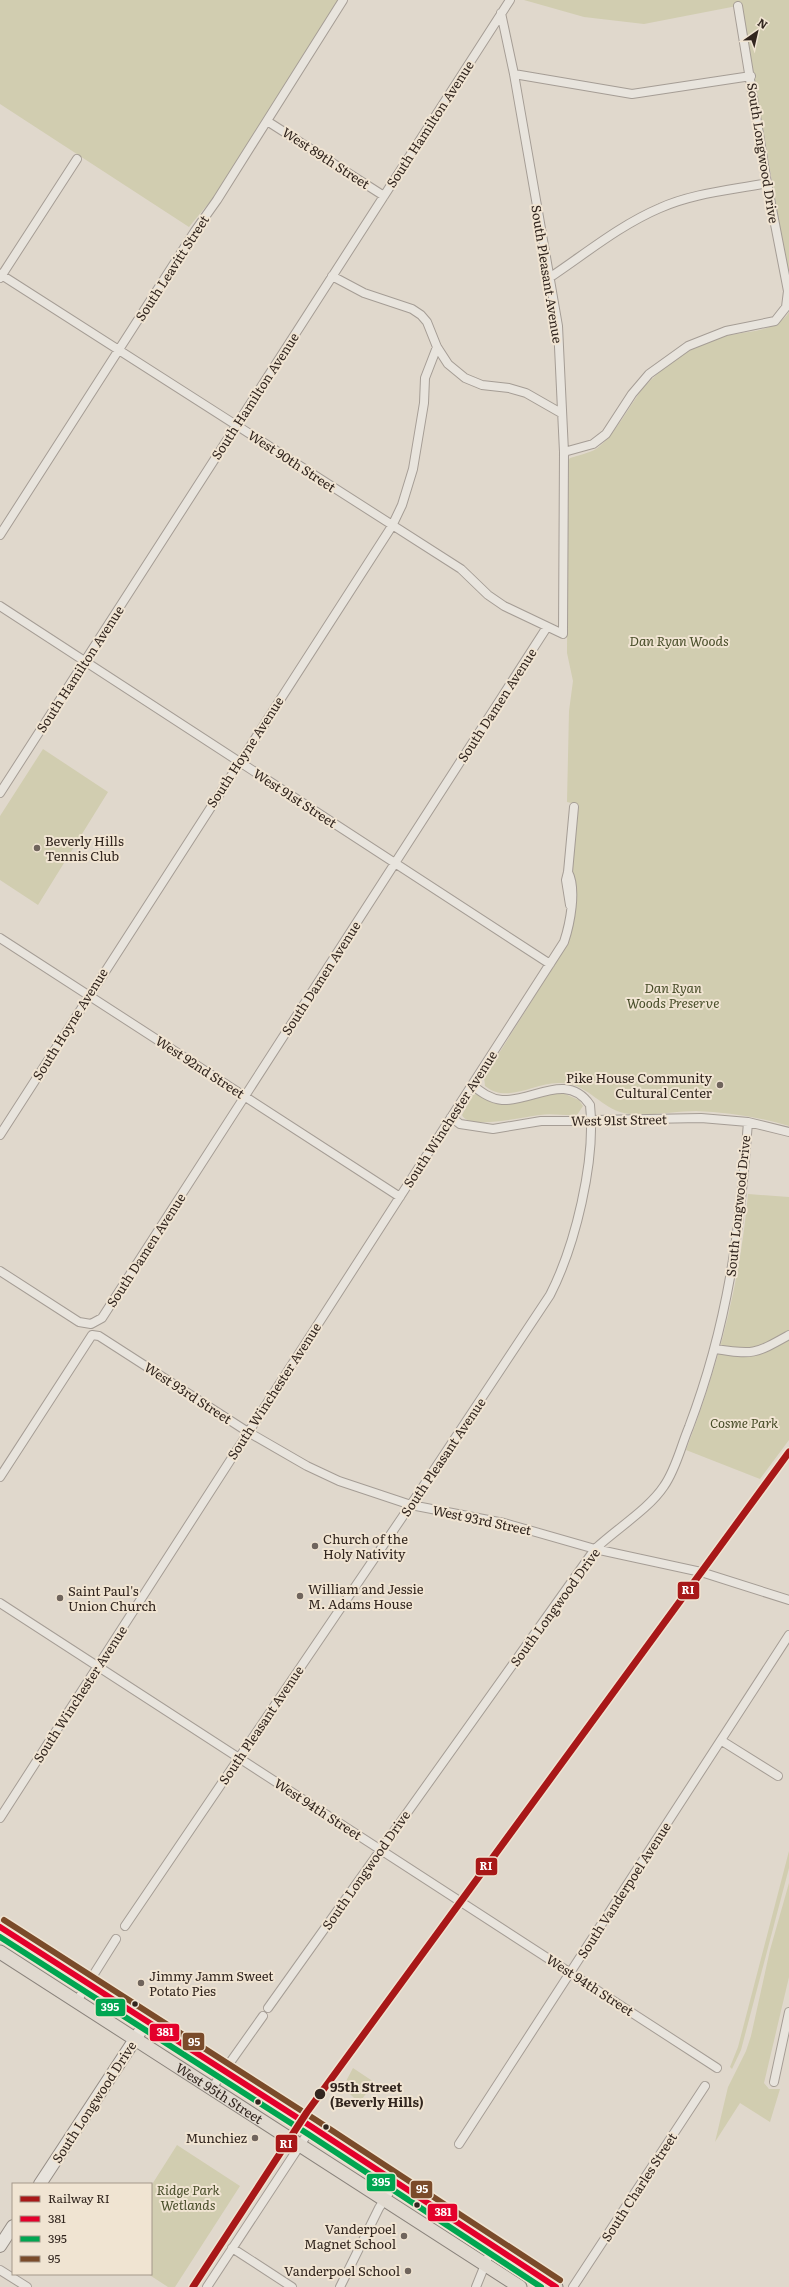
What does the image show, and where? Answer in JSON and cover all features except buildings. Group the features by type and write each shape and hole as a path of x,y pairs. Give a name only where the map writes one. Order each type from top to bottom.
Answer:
{"main road":[{"name":"West 95th Street","path":"0,1927 224,2070 556,2287"},
{"name":"West 95th Street","path":"0,1952 520,2287"}],"street":[{"name":"South Leavitt Street","path":"0,535 267,121 343,0"},
{"name":"South Hamilton Avenue","path":"0,792 510,0"},
{"name":"South Longwood Drive","path":"564,452 593,444 606,434 632,394 650,374 688,346 726,331 776,321 786,308 788,291 767,183 751,76 738,6"},
{"name":"South Pleasant Avenue","path":"501,14 514,74 558,326 564,452 563,634"},
{"path":"514,74 632,94 751,76"},
{"name":"West 89th Street","path":"267,121 384,196"},
{"path":"1,276 77,159"},
{"path":"549,278 632,223 660,207 689,198 767,183"},
{"name":"West 90th Street","path":"1,276 461,569 488,595 504,606 563,634"},
{"path":"332,276 364,293 412,309 427,322 437,347 448,364 465,378 482,385 509,388 526,393 561,413"},
{"name":"South Hoyne Avenue","path":"0,1135 392,526 402,505 413,469 424,403 425,378 437,347"},
{"name":"West 91st Street","path":"0,606 550,964"},
{"name":"South Damen Avenue","path":"0,1271 79,1322 91,1324 102,1318 547,627"},
{"path":"550,964 564,942 568,930 570,907 566,880 574,807"},
{"name":"West 92nd Street","path":"0,938 400,1197"},
{"name":"South Winchester Avenue","path":"0,1818 550,964"},
{"name":"South Pleasant Avenue","path":"125,1926 411,1505 550,1295 559,1278 574,1233 585,1182 591,1121 590,1105 580,1094 567,1090 550,1089 515,1100 501,1100 489,1096 472,1085"},
{"name":"West 91st Street","path":"451,1118 460,1124 493,1129 542,1121 701,1118 748,1122 789,1132"},
{"name":"South Longwood Drive","path":"268,2008 595,1550 615,1530 651,1503 665,1485 699,1400 716,1349 736,1251 748,1122"},
{"name":"West 93rd Street","path":"0,1477 92,1335 105,1338 248,1432 307,1466 339,1481 411,1505 504,1523 595,1550 701,1572 789,1600"},
{"path":"716,1349 752,1353 768,1348 789,1335"},
{"name":"West 94th Street","path":"0,1603 381,1849 716,2068"},
{"name":"South Vanderpoel Avenue","path":"459,2144 722,1741 789,1635"},
{"path":"722,1741 778,1776"},
{"path":"77,2001 116,1939"},
{"path":"774,2082 789,2012"},
{"path":"212,2088 262,2016"},
{"name":"South Longwood Drive","path":"41,2183 147,2021"},
{"name":"South Charles Street","path":"573,2287 705,2086"},
{"path":"207,2287 312,2127"},
{"path":"340,2287 384,2200 396,2182"},
{"path":"0,2246 12,2228"},
{"path":"476,2287 493,2245"},
{"path":"232,2248 292,2287"},
{"path":"0,2270 27,2287"}],"green space":[{"path":"0,0 339,0 213,198 189,227 0,104"},
{"path":"524,0 789,0 789,281 742,5 644,24 584,17"},
{"name":"Dan Ryan Woods","path":"789,312 789,1126 731,1114 696,1111 628,1114 612,1109 584,1090 568,1084 549,1084 511,1093 493,1091 485,1086 484,1077 567,945 571,935 577,893 571,865 579,805 567,802 569,711 573,681 567,653 568,461 570,458 587,453 603,444 644,387 675,360 711,340 764,329 774,325 782,320"},
{"name":"Beverly Hills Tennis Club","path":"43,749 108,792 38,905 0,880 0,816"},
{"path":"556,1093 565,1094 579,1100 583,1106 577,1115 545,1114 498,1121 475,1122 467,1120 462,1115 473,1095 476,1094 493,1103 509,1104"},
{"name":"Cosme Park","path":"748,1194 789,1197 789,1440 760,1479 686,1450 708,1388 726,1324 739,1260"},
{"path":"789,1851 789,1868 741,2050 732,2069 730,2067 738,2047"},
{"path":"789,1883 789,1977 764,2083 769,2089 780,2089 770,2122 740,2103 715,2142 728,2087 746,2051 751,2036 770,1950"},
{"path":"353,2068 374,2082 358,2105 352,2101 354,2098 350,2094 353,2089 345,2083"},
{"name":"Ridge Park Wetlands","path":"177,2145 240,2186 175,2287 168,2287 150,2275 152,2275 152,2184"}],"rail line":[{"name":"RI","path":"193,2287 307,2112 789,1452"}],"transit line":[{"name":"95","path":"4,1920 316,2120 560,2280"},
{"name":"381","path":"0,1927 312,2127 556,2287"},
{"name":"395","path":"0,1937 308,2134 541,2287"}],"place":[{"name":"Beverly Hills Tennis Club","path":"37,848"},
{"name":"Pike House Community Cultural Center","path":"720,1085"},
{"name":"Church of the Holy Nativity","path":"315,1546"},
{"name":"William and Jessie M. Adams House","path":"300,1596"},
{"name":"Saint Paul's Union Church","path":"60,1598"},
{"name":"Jimmy Jamm Sweet Potato Pies","path":"141,1983"},
{"name":"95th Street (Beverly Hills)","path":"320,2094"},
{"name":"Munchiez","path":"255,2138"},
{"name":"Vanderpoel Magnet School","path":"404,2236"},
{"name":"Vanderpoel School","path":"408,2271"}],"park label":[{"name":"Dan Ryan Woods Preserve","path":"673,996"}]}
